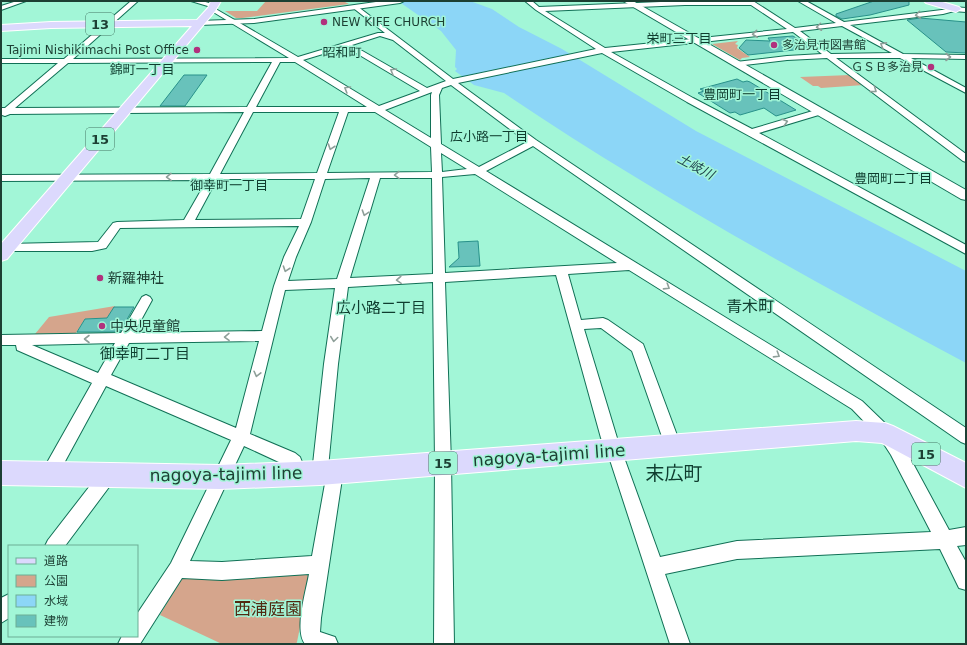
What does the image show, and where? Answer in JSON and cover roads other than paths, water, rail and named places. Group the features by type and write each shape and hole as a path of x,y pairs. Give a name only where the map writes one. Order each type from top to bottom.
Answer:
{"main road":[{"path":"929,1 961,9"},
{"path":"632,4 966,196"},
{"name":"15","path":"4,252 214,6"},
{"name":"13","path":"1,28 108,24 199,23"},
{"name":"nagoya-tajimi line","path":"1,473 220,477 327,472 615,451 856,431 885,433 966,476"}],"street":[{"path":"1,8 23,1"},
{"path":"3,113 135,1"},
{"path":"194,1 214,6 232,22 248,28 857,405 885,433 897,450 966,581"},
{"path":"199,23 232,22 400,1"},
{"path":"528,1 600,51 966,250"},
{"path":"801,1 966,91"},
{"path":"538,9 685,2 754,2 794,30 966,159"},
{"path":"358,7 452,82 533,142 966,437"},
{"path":"3,113 380,109 426,90 452,82 600,51 794,30 961,9"},
{"path":"1,61 298,59 380,34 400,41"},
{"path":"346,44 426,90"},
{"path":"736,64 787,58 902,56 966,57"},
{"path":"188,223 277,60"},
{"path":"438,87 435,95 435,144 443,463 444,644"},
{"path":"138,630 177,569 220,477 241,437 280,286 290,257 306,222 344,110"},
{"path":"751,132 819,112"},
{"path":"1,178 436,175 478,171 533,142"},
{"path":"328,644 315,641 310,635 311,618 320,564 327,472 331,364 342,283 376,175"},
{"path":"953,188 966,189"},
{"path":"4,252 92,247 102,245 117,225 306,222"},
{"path":"280,286 634,266"},
{"path":"562,271 609,438 615,451 680,644"},
{"path":"50,473 126,339 146,300"},
{"path":"576,325 602,323 638,348 673,446"},
{"path":"1,340 266,336"},
{"path":"22,346 241,437 289,458 294,462"},
{"path":"55,545 109,474"},
{"path":"654,567 737,550 944,540 966,536"},
{"path":"177,569 222,571 320,564"},
{"path":"1,613 8,603"}],"water":[{"name":"土岐川","path":"398,1 470,1 492,9 519,27 562,49 696,131 966,271 966,363 732,234 617,166 504,93 474,85 455,71 457,69 455,67 456,50 441,31"}],"place":[{"name":"NEW KIFE CHURCH","path":"324,22"},
{"name":"多治見市図書館","path":"774,45"},
{"name":"Tajimi Nishikimachi Post Office","path":"197,50"},
{"name":"ＧＳＢ多治見","path":"931,67"},
{"name":"新羅神社","path":"100,278"},
{"name":"中央児童館","path":"102,326"}],"district":[{"name":"栄町三丁目","path":"679,38"},
{"name":"昭和町","path":"342,52"},
{"name":"錦町一丁目","path":"142,69"},
{"name":"豊岡町一丁目","path":"742,94"},
{"name":"広小路一丁目","path":"489,136"},
{"name":"豊岡町二丁目","path":"893,178"},
{"name":"御幸町一丁目","path":"229,185"},
{"name":"青木町","path":"750,306"},
{"name":"広小路二丁目","path":"381,308"},
{"name":"御幸町二丁目","path":"145,354"},
{"name":"末広町","path":"674,473"}],"park label":[{"name":"西浦庭園","path":"268,609"}]}
